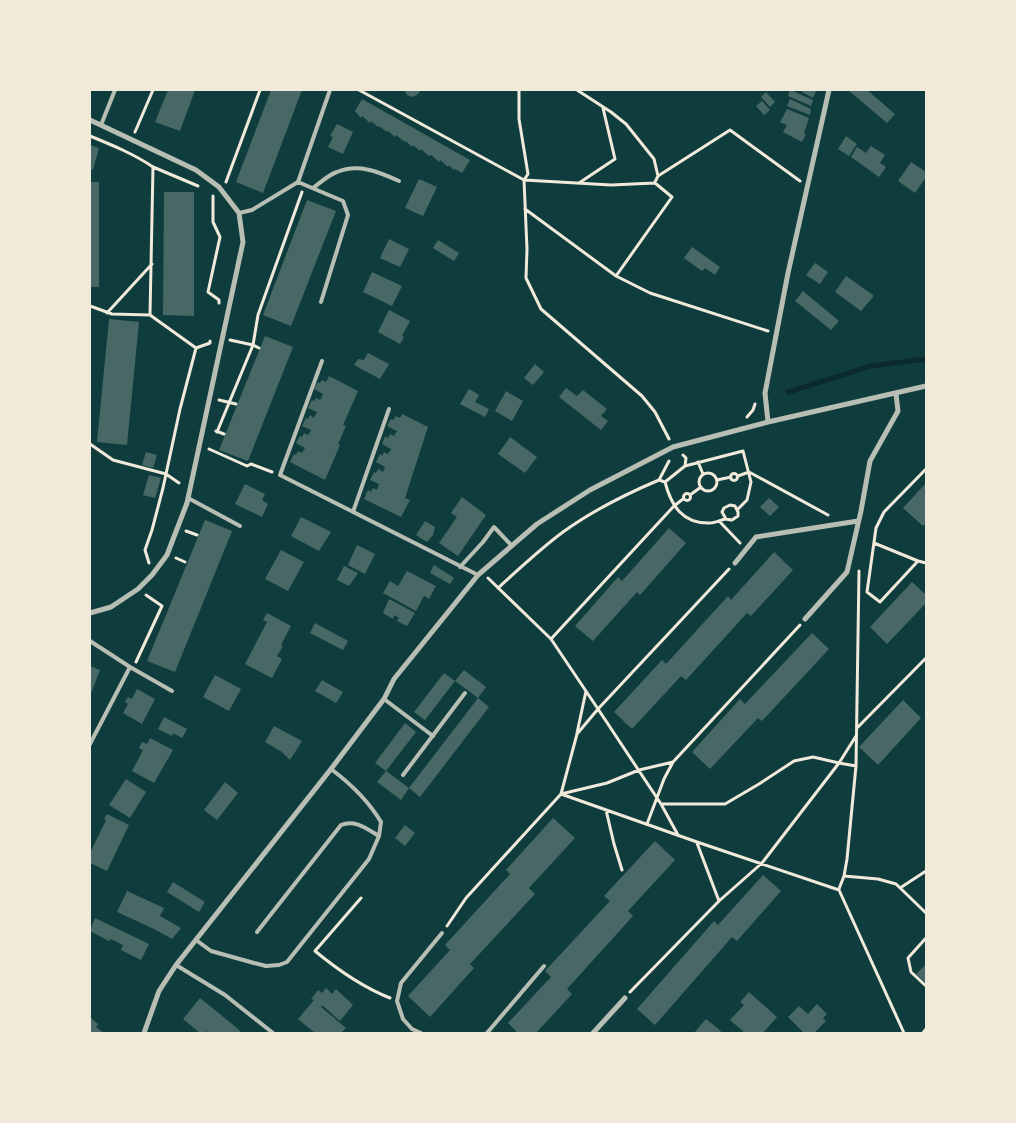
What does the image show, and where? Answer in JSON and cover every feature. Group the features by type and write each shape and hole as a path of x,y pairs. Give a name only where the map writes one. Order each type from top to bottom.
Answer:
{"street":[{"path":"768,422 765,394 788,273 829,90"},
{"path":"90,120 196,170 219,187 239,213 242,242 188,498 167,555 152,575 138,589 111,607 90,613"},
{"path":"144,1033 159,991 176,965 331,769 384,699 394,679 478,576 537,524 590,490 673,447 768,422 926,386"},
{"path":"805,619 847,572 870,461 898,411 896,394"},
{"path":"735,563 756,537 858,521"},
{"path":"593,1033 625,998"}],"lane":[{"path":"101,125 115,90"},
{"path":"239,213 252,210 298,182 330,90"},
{"path":"313,188 336,172 357,168 379,172 399,181"},
{"path":"298,182 344,201 348,215 321,302"},
{"path":"322,361 280,475 478,576"},
{"path":"354,512 389,409"},
{"path":"188,498 240,526"},
{"path":"460,566 494,528 512,546"},
{"path":"90,641 131,668 172,691"},
{"path":"90,744 131,668"},
{"path":"403,775 465,693"},
{"path":"384,699 433,736"},
{"path":"196,940 211,951 266,966 287,962 369,860 379,836 381,822 372,807 350,783 331,769"},
{"path":"257,932 341,825 354,822 379,836"},
{"path":"421,1033 412,1029 403,1019 398,1001 401,983 442,933"},
{"path":"176,965 225,995 273,1033"},
{"path":"487,1033 544,966"}],"path":[{"path":"132,140 152,90"},
{"path":"226,183 260,90"},
{"path":"359,90 524,180 611,186 655,182 672,197 616,276"},
{"path":"519,90 519,119 528,174 524,180 527,249 526,278 541,309 642,396 655,412 673,447 686,458 685,466"},
{"path":"576,90 626,124 654,159 658,176"},
{"path":"579,184 615,159 603,107"},
{"path":"655,182 658,176 730,130 800,181"},
{"path":"90,136 153,167 204,189"},
{"path":"150,315 153,167"},
{"path":"217,432 253,346 258,315 304,184"},
{"path":"213,193 214,222 220,237 208,292 219,300 218,309"},
{"path":"524,208 616,276 650,293 768,331"},
{"path":"107,312 152,264"},
{"path":"90,306 112,314 150,315 196,348"},
{"path":"196,348 210,343 212,335"},
{"path":"230,340 259,348"},
{"path":"150,566 145,550 154,522 196,348"},
{"path":"216,399 236,404"},
{"path":"208,429 224,434"},
{"path":"90,444 113,460 166,474 179,483"},
{"path":"204,447 247,466 251,464 280,475"},
{"path":"659,480 673,456 673,447"},
{"path":"743,451 751,482 747,500 738,509 735,519 704,523 683,515 674,506 665,482 685,466 743,451"},
{"path":"698,462 703,474"},
{"path":"918,561 880,602 867,592 876,528 884,512 926,469"},
{"path":"717,480 731,477 735,480 738,476 749,472 834,518 837,524"},
{"path":"710,473 717,480 715,488 708,491 701,487 699,480 703,474 710,473"},
{"path":"498,588 565,531 629,492 659,480 665,482"},
{"path":"551,639 674,506 683,499 689,501 690,495 701,487"},
{"path":"726,519 722,512 725,506 733,505 738,509"},
{"path":"720,522 746,549"},
{"path":"185,531 196,535"},
{"path":"874,543 926,563"},
{"path":"175,558 185,562"},
{"path":"577,734 598,709 735,563"},
{"path":"859,566 856,766 844,876 839,890 904,1033"},
{"path":"488,578 551,639 662,804 678,836"},
{"path":"131,668 162,606 146,595"},
{"path":"646,824 673,762 805,619"},
{"path":"857,728 926,658"},
{"path":"442,933 466,898 561,794 586,691"},
{"path":"625,998 719,901 762,863 839,763 857,735"},
{"path":"662,804 725,804 794,761 813,757 856,766"},
{"path":"561,794 607,784 639,770 673,762"},
{"path":"561,794 678,836 839,890"},
{"path":"606,810 622,870"},
{"path":"697,842 719,901"},
{"path":"900,888 926,871"},
{"path":"844,876 878,879 896,884 926,913"},
{"path":"361,898 315,952 362,985 398,1001"},
{"path":"926,938 908,958 911,972 926,986"},
{"path":"923,1033 926,1029"}],"building":[{"path":"168,90 195,90 180,131 155,122"},
{"path":"271,90 302,90 263,193 236,182"},
{"path":"404,90 421,90 413,97 407,95"},
{"path":"790,90 813,100 811,106 788,96"},
{"path":"803,90 816,91 813,98 802,92"},
{"path":"848,90 867,90 895,114 887,123"},
{"path":"766,92 775,102 770,107 761,97"},
{"path":"362,99 470,160 462,173 454,170 449,165 448,167 440,160 439,162 421,149 420,151 413,145 412,147 406,141 396,135 395,137 371,121 370,123 362,116 361,118 355,111"},
{"path":"790,99 811,109 810,115 787,106"},
{"path":"762,101 770,110 764,115 756,106"},
{"path":"787,109 809,118 804,133 806,134 802,142 783,132 787,125 780,122"},
{"path":"337,124 353,132 343,154 328,147 333,137 330,136"},
{"path":"846,136 857,144 849,156 838,149"},
{"path":"90,145 99,148 93,170 90,169"},
{"path":"871,146 885,155 880,163 886,167 879,177 851,157 857,147 866,153"},
{"path":"911,162 926,172 926,177 915,193 898,181"},
{"path":"419,179 437,187 423,216 405,208"},
{"path":"90,182 99,182 99,287 90,287"},
{"path":"164,192 194,192 194,316 163,315"},
{"path":"307,200 336,211 291,326 263,315"},
{"path":"389,239 409,249 400,267 380,258"},
{"path":"438,240 459,253 454,261 433,248"},
{"path":"692,247 720,267 715,275 705,268 702,271 684,258"},
{"path":"815,263 828,272 820,284 806,275"},
{"path":"372,272 402,286 392,306 363,292"},
{"path":"846,276 873,295 861,311 835,292"},
{"path":"803,291 839,321 831,330 795,301"},
{"path":"389,310 410,321 400,344 378,332"},
{"path":"109,319 139,322 127,445 97,442"},
{"path":"265,336 293,347 248,461 219,450"},
{"path":"368,353 389,364 380,379 354,365 358,359 364,360"},
{"path":"535,364 544,372 533,385 524,378"},
{"path":"329,376 358,391 343,425 346,426 338,444 340,445 325,480 290,462 294,454 296,455 298,451 302,453 305,448 296,443 300,436 302,437 304,433 308,435 311,430 302,426 306,418 308,419 310,415 314,418 317,412 308,408 312,400 314,401 316,398 320,400 323,394 314,389 318,382 320,383 322,380 326,382"},
{"path":"566,388 577,396 583,390 607,409 601,416 608,421 601,430 559,397"},
{"path":"469,389 479,395 475,402 489,409 485,417 460,404"},
{"path":"506,391 523,401 512,421 495,411"},
{"path":"402,414 428,427 405,498 410,500 401,517 364,499 368,490 371,492 373,488 377,490 379,484 370,480 374,472 376,473 378,469 383,472 385,467 376,462 380,454 382,456 384,452 388,454 391,449 382,444 385,436 388,438 390,434 394,436 397,431 387,426 391,419 394,420 395,416 400,418"},
{"path":"510,437 537,457 525,473 498,454"},
{"path":"146,452 157,455 153,468 142,465"},
{"path":"149,475 161,478 155,498 143,495"},
{"path":"926,483 926,523 923,526 903,508"},
{"path":"245,484 265,494 262,500 268,504 262,517 235,504"},
{"path":"462,497 486,515 458,556 439,543 457,517 451,513"},
{"path":"769,498 779,507 770,516 760,507"},
{"path":"301,517 331,532 319,551 291,536"},
{"path":"205,520 232,531 175,672 147,661"},
{"path":"425,521 435,527 433,535 427,542 416,535"},
{"path":"669,528 686,543 640,595 637,592 593,641 575,626 618,577 622,581"},
{"path":"357,545 375,554 365,574 348,565"},
{"path":"281,550 304,562 288,591 265,579"},
{"path":"774,552 793,570 751,616 747,613 686,680 681,676 632,729 614,712 662,660 666,664 728,596 731,600"},
{"path":"434,565 454,578 450,584 430,573"},
{"path":"344,566 358,573 349,586 337,580"},
{"path":"407,571 436,586 429,599 424,596 416,611 383,593 390,581 398,586"},
{"path":"912,582 926,595 926,603 887,644 870,627"},
{"path":"389,599 415,613 407,626 397,621 399,618 394,615 393,619 383,613"},
{"path":"267,613 291,626 277,656 282,659 272,678 245,664 267,622 263,620"},
{"path":"315,623 348,641 343,650 310,633"},
{"path":"812,633 829,649 762,721 758,718 710,769 692,752 740,699 745,704"},
{"path":"90,666 100,670 90,696"},
{"path":"464,670 486,687 478,698 455,681"},
{"path":"444,673 455,681 425,720 414,712"},
{"path":"215,675 241,689 229,711 203,697"},
{"path":"322,680 343,692 336,703 315,691"},
{"path":"137,689 155,699 142,724 123,713 128,704 125,702 128,697 132,699"},
{"path":"478,698 489,707 420,797 409,788"},
{"path":"903,700 921,718 878,765 859,747"},
{"path":"164,717 187,729 182,738 173,733 172,736 158,729"},
{"path":"405,723 416,732 386,771 375,763"},
{"path":"274,726 302,741 290,760 282,752 265,742"},
{"path":"150,738 173,750 154,783 132,771 143,750 139,748 142,742 147,744"},
{"path":"386,771 409,788 401,800 377,782"},
{"path":"126,779 146,792 130,818 109,805"},
{"path":"225,782 238,793 217,820 204,810"},
{"path":"107,814 129,825 107,871 90,863 90,853"},
{"path":"553,818 575,838 529,888 535,894 470,964 474,968 430,1017 408,996 450,950 445,945 510,874 506,870"},
{"path":"405,825 415,833 405,846 395,838"},
{"path":"655,841 675,860 628,911 633,916 567,989 572,994 536,1033 518,1033 508,1023 551,977 545,971 610,901 604,896"},
{"path":"763,875 781,891 737,941 732,937 655,1025 637,1009 714,921 718,925"},
{"path":"173,882 205,902 199,912 167,892"},
{"path":"127,891 164,908 160,916 181,928 172,939 117,912"},
{"path":"95,918 149,944 141,960 121,950 123,945 111,939 109,941 90,931"},
{"path":"926,964 926,983 916,974"},
{"path":"326,988 332,994 336,989 353,1005 340,1021 322,1005 321,1007 346,1028 341,1033 315,1033 298,1019 314,1000 311,999 318,990 322,993"},
{"path":"749,992 777,1017 763,1033 745,1033 730,1020 744,1005 740,1002"},
{"path":"200,998 242,1033 209,1033 207,1031 200,1033 183,1019"},
{"path":"817,1004 827,1014 823,1018 826,1021 814,1033 804,1033 788,1017 799,1006 808,1014"},
{"path":"90,1017 98,1024 96,1027 104,1033 90,1033"},
{"path":"706,1019 721,1031 720,1033 694,1033"}],"waterway":[{"path":"788,392 871,366 926,359"}]}
